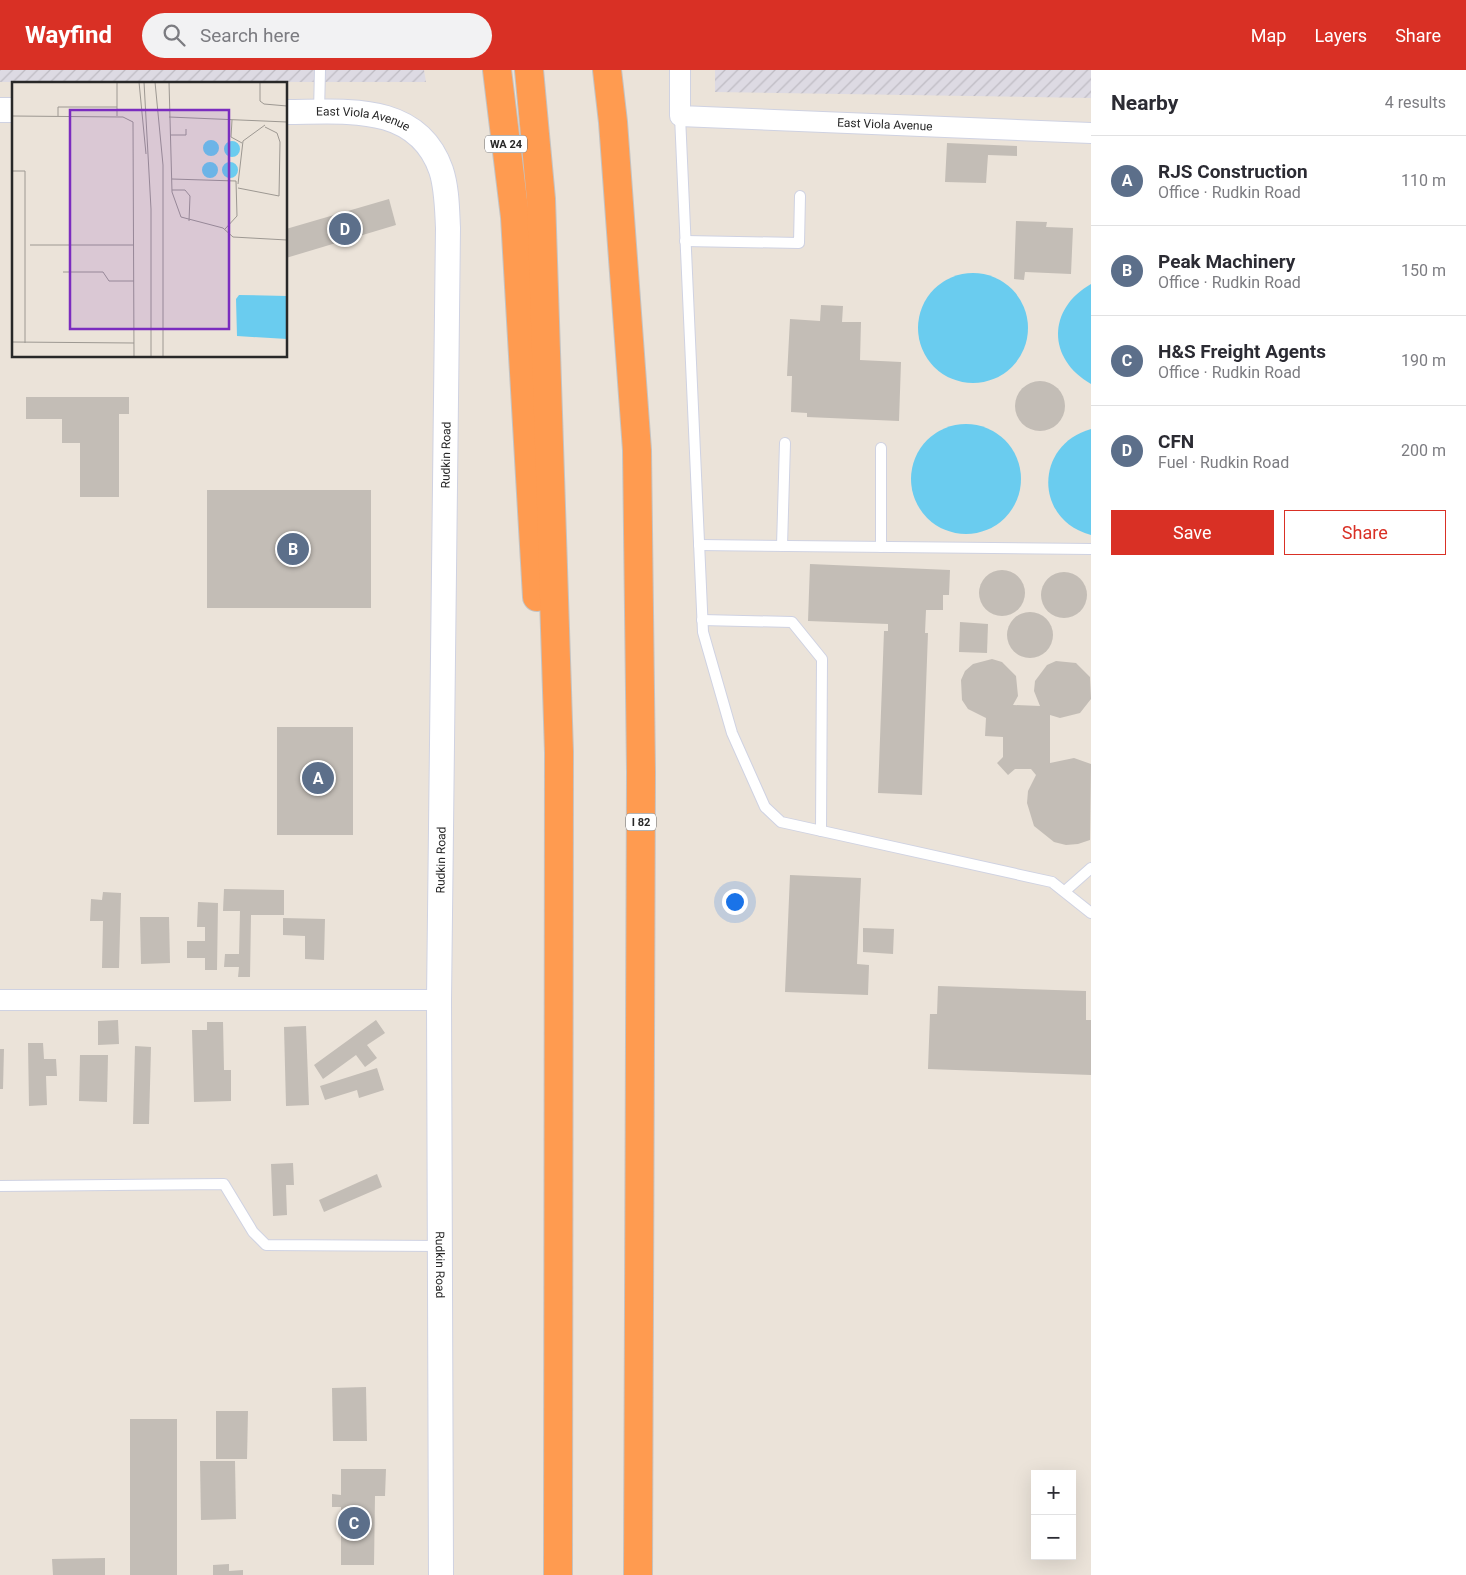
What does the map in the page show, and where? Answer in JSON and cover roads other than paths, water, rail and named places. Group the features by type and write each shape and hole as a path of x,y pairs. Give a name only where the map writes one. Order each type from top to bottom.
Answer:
{"highway":[{"name":"WA 24","path":"497,70 515,217 535,580 559,752"},
{"path":"529,70 541,199 559,752 558,1575"},
{"name":"I 82","path":"607,70 613,122 637,450 641,772 638,1575"},
{"path":"612,70 613,122"}],"street":[{"path":"680,70 680,116"},
{"name":"East Viola Avenue","path":"288,112 360,112 389,117 408,126 431,148"},
{"name":"East Viola Avenue","path":"680,116 1091,133"},
{"name":"Rudkin Road","path":"431,148 442,171 448,228 440,1000 440,1575"},
{"path":"0,1000 440,1000"}],"lane":[{"path":"319,112 320,70"},
{"path":"680,116 703,632 732,733 766,807 781,822 1052,882 1091,913"},
{"path":"686,241 799,243 800,196"},
{"path":"782,546 785,443"},
{"path":"881,448 881,547"},
{"path":"699,545 1091,549"},
{"path":"702,620 792,622 822,659 821,831"},
{"path":"1065,891 1091,868"},
{"path":"0,1186 224,1184 253,1232 266,1245 440,1246"}],"water":[{"path":"973,273 984,274 994,278 1012,289 1023,307 1027,317 1027,339 1023,349 1012,367 994,378 984,382 973,383 962,382 952,378 934,367 923,349 919,339 918,328 919,317 923,307 934,289 952,278 962,274"},
{"path":"1091,284 1091,384 1077,374 1066,361 1060,348 1058,334 1060,320 1066,307 1077,294"},
{"path":"966,424 987,428 1005,440 1017,458 1021,479 1017,500 1005,518 987,530 966,534 945,530 927,518 915,500 911,479 915,458 927,440 945,428"},
{"path":"1091,429 1091,535 1072,527 1059,514 1051,499 1048,482 1051,466 1059,450 1072,438"}],"place":[{"name":"CFN","path":"345,229"},
{"name":"Peak Machinery","path":"293,549"},
{"name":"RJS Construction","path":"318,778"},
{"name":"H&S Freight Agents","path":"354,1523"}]}
